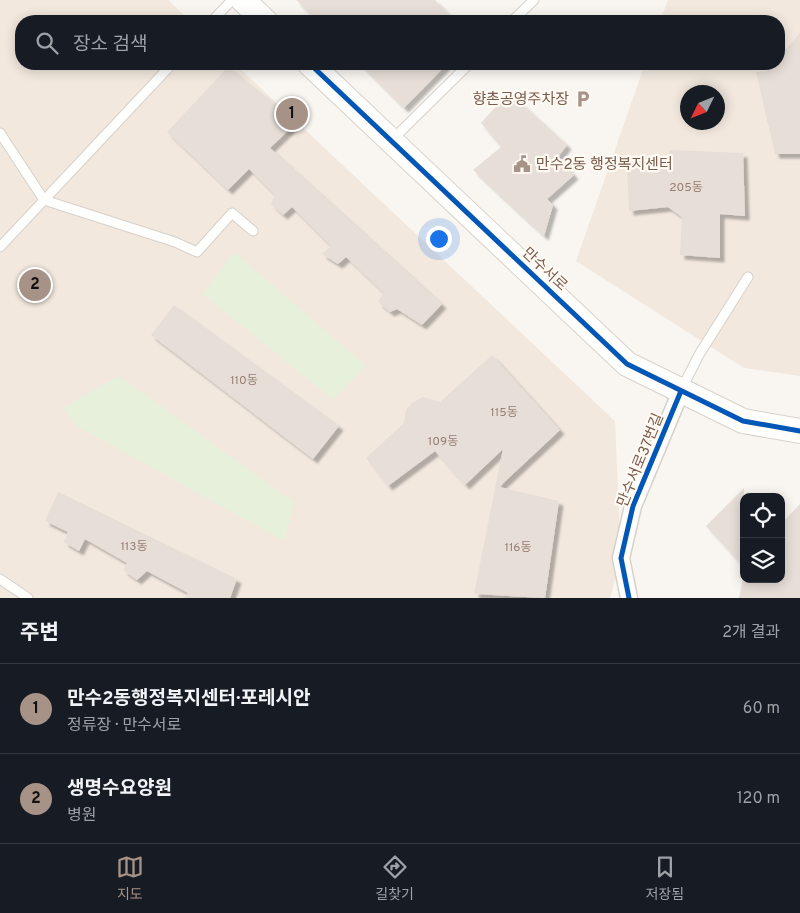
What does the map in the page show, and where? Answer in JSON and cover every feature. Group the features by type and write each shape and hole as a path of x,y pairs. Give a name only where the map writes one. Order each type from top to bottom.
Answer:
{"street":[{"path":"243,0 259,15"},
{"name":"만수서로","path":"316,70 627,364 743,421 800,431"},
{"name":"만수서로37번길","path":"629,598 621,558 633,506 681,391"}],"lane":[{"path":"218,15 232,0"},
{"path":"518,15 534,0"},
{"path":"0,247 166,70"},
{"path":"392,141 463,70"},
{"path":"0,133 44,200 175,242 197,252 232,213 253,231"},
{"path":"681,391 700,353 748,277"},
{"path":"0,579 18,595 28,598"}],"shaded area":[{"path":"0,0 168,0 184,15 15,15 15,70 241,70 615,421 621,558 610,598 0,598"},
{"path":"668,0 800,0 800,376 744,368 576,261 643,70 785,70 785,15 662,15"}],"green space":[{"path":"234,252 366,366 333,400 203,294"},
{"path":"119,376 294,502 284,541 77,426 63,408"}],"building":[{"path":"296,0 435,0 449,15 312,15"},
{"path":"800,33 800,154 775,154 756,72 785,70 785,50"},
{"path":"225,70 232,70 297,122 270,148 442,304 422,325 397,309 390,312 378,302 384,293 346,257 338,264 322,254 331,246 292,207 283,215 271,204 275,195 249,169 228,190 167,132"},
{"path":"366,70 441,70 404,108"},
{"name":"만수2동 행정복지센터","path":"509,92 567,145 558,157 574,175 547,199 553,205 544,236 473,170 501,147 481,123"},
{"path":"669,150 743,153 745,216 720,214 720,258 680,255 682,217 668,207 629,211 627,168 670,168"},
{"path":"174,305 339,426 313,459 151,335"},
{"path":"492,355 560,430 499,487 559,501 545,598 474,594 503,449 465,485 435,451 388,486 366,458 404,423 406,410 412,403 423,397 440,402"},
{"path":"744,488 744,493 740,493 740,563 706,526"},
{"path":"58,492 237,579 230,598 185,598 188,593 147,571 137,580 123,570 127,563 85,539 79,551 64,542 68,532 45,521"},
{"path":"800,504 800,598 739,598 742,583 785,583 785,520"}],"cycle path":[{"path":"316,70 627,364 743,421 800,431"},
{"path":"629,598 621,558 633,506 681,391"}],"place":[{"name":"향촌공영주차장","path":"583,99"},
{"name":"만수2동행정복지센터·포레시안","path":"292,114"},
{"name":"만수2동 행정복지센터","path":"522,164"},
{"name":"생명수요양원","path":"35,285"}]}
